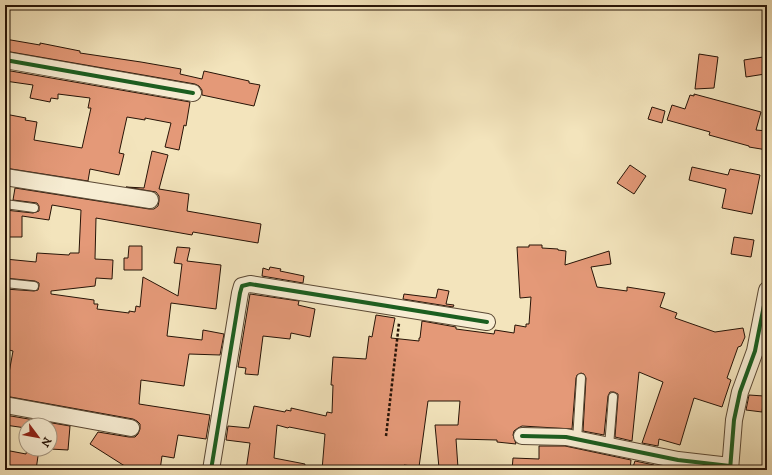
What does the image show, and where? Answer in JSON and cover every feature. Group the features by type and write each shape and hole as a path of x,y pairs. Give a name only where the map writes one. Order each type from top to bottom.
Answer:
{"street":[{"path":"5,60 193,93"},
{"path":"5,177 150,200"},
{"path":"211,470 242,286 250,284 486,322"},
{"path":"522,436 566,437 678,460 730,468 734,420 740,392 755,351 767,290"},
{"path":"5,405 131,428"}],"lane":[{"path":"5,204 34,208"},
{"path":"5,284 34,286"},
{"path":"577,440 581,378"},
{"path":"609,446 613,397"}],"path":[{"path":"386,436 401,309"}],"building":[{"path":"5,39 40,45 40,43 80,51 80,53 181,69 180,74 202,79 204,71 249,81 249,83 260,85 254,106 202,95 202,90 195,84 5,51"},
{"path":"699,54 718,57 714,88 695,89"},
{"path":"763,57 765,74 746,77 744,60"},
{"path":"5,70 190,102 186,126 184,125 179,150 165,147 171,123 145,118 145,120 127,117 119,153 124,154 119,175 90,169 88,181 5,168 5,114 26,118 25,120 37,122 34,140 82,148 91,108 88,108 90,98 58,94 58,99 51,98 50,102 30,98 33,85 5,81"},
{"path":"694,94 761,112 756,130 767,131 767,150 749,147 709,135 710,132 667,120 672,105 685,109 690,95 694,96"},
{"path":"652,107 665,111 662,123 648,119"},
{"path":"152,151 168,155 159,189 189,194 187,211 261,224 258,243 193,232 192,235 96,218 95,259 113,260 112,279 96,278 95,286 51,291 51,294 94,300 94,304 98,304 97,309 129,313 129,311 135,312 136,306 140,307 143,277 178,296 182,264 174,263 177,247 190,248 187,261 221,265 216,309 171,303 167,336 202,340 203,330 224,334 220,355 189,354 184,386 141,380 139,404 210,415 206,439 178,435 174,458 162,456 160,470 131,470 90,444 98,432 135,437 140,429 140,424 137,421 133,419 5,396 5,373 9,373 13,351 5,349 5,289 34,291 38,290 39,283 35,281 5,278 5,259 36,262 37,253 69,255 70,253 79,253 81,210 52,205 49,220 22,216 22,237 5,237 5,210 33,213 39,211 39,206 37,203 13,200 15,188 154,209 158,206 159,201 159,196 156,192 126,187 144,188"},
{"path":"630,165 646,176 634,194 617,183"},
{"path":"692,167 728,175 730,169 760,175 752,214 722,208 726,189 689,180"},
{"path":"734,237 754,240 751,257 731,254"},
{"path":"529,245 542,245 542,248 566,251 565,265 609,251 611,264 591,267 597,287 627,291 627,287 665,293 660,307 677,313 675,318 715,332 743,328 745,337 741,346 738,347 727,378 731,380 722,407 694,398 680,445 659,439 658,446 642,443 663,382 639,372 632,441 615,437 618,394 614,392 610,392 608,396 604,435 583,431 586,378 584,374 581,373 577,375 576,378 572,429 522,426 514,431 513,435 516,444 497,442 497,440 456,439 458,468 439,468 435,425 458,425 460,401 428,401 419,467 404,465 404,470 322,470 325,434 277,425 274,458 305,464 304,470 246,470 250,443 226,440 228,426 249,428 254,406 285,412 286,410 291,411 291,408 326,416 327,412 332,413 333,385 331,385 333,357 366,359 369,336 372,337 376,315 395,318 391,338 419,341 422,321 456,327 456,329 494,334 495,330 514,333 515,325 526,327 526,324 529,324 531,297 520,298 517,247 529,247"},
{"path":"129,246 142,246 142,270 124,270 124,258 128,258"},
{"path":"270,267 281,269 280,271 304,276 303,283 262,276 263,268 269,270"},
{"path":"438,289 449,291 446,304 454,305 453,307 403,299 404,294 436,298"},
{"path":"250,294 299,301 298,305 315,309 310,337 291,333 290,339 263,336 258,375 245,374 246,368 238,367"},
{"path":"749,395 764,396 762,412 746,410"},
{"path":"5,415 18,417 18,427 5,425"},
{"path":"58,424 70,426 68,450 58,449"},
{"path":"539,446 565,446 631,460 630,470 512,470 513,458 539,459"},
{"path":"5,450 18,452 18,457 38,457 36,470 5,470"},
{"path":"635,461 654,465 653,470 632,470"}],"cycle path":[{"path":"5,60 193,93"},
{"path":"211,470 242,286 250,284 487,322"},
{"path":"730,470 734,420 740,392 755,351 767,290"},
{"path":"522,436 566,437 678,460 730,466"}]}
